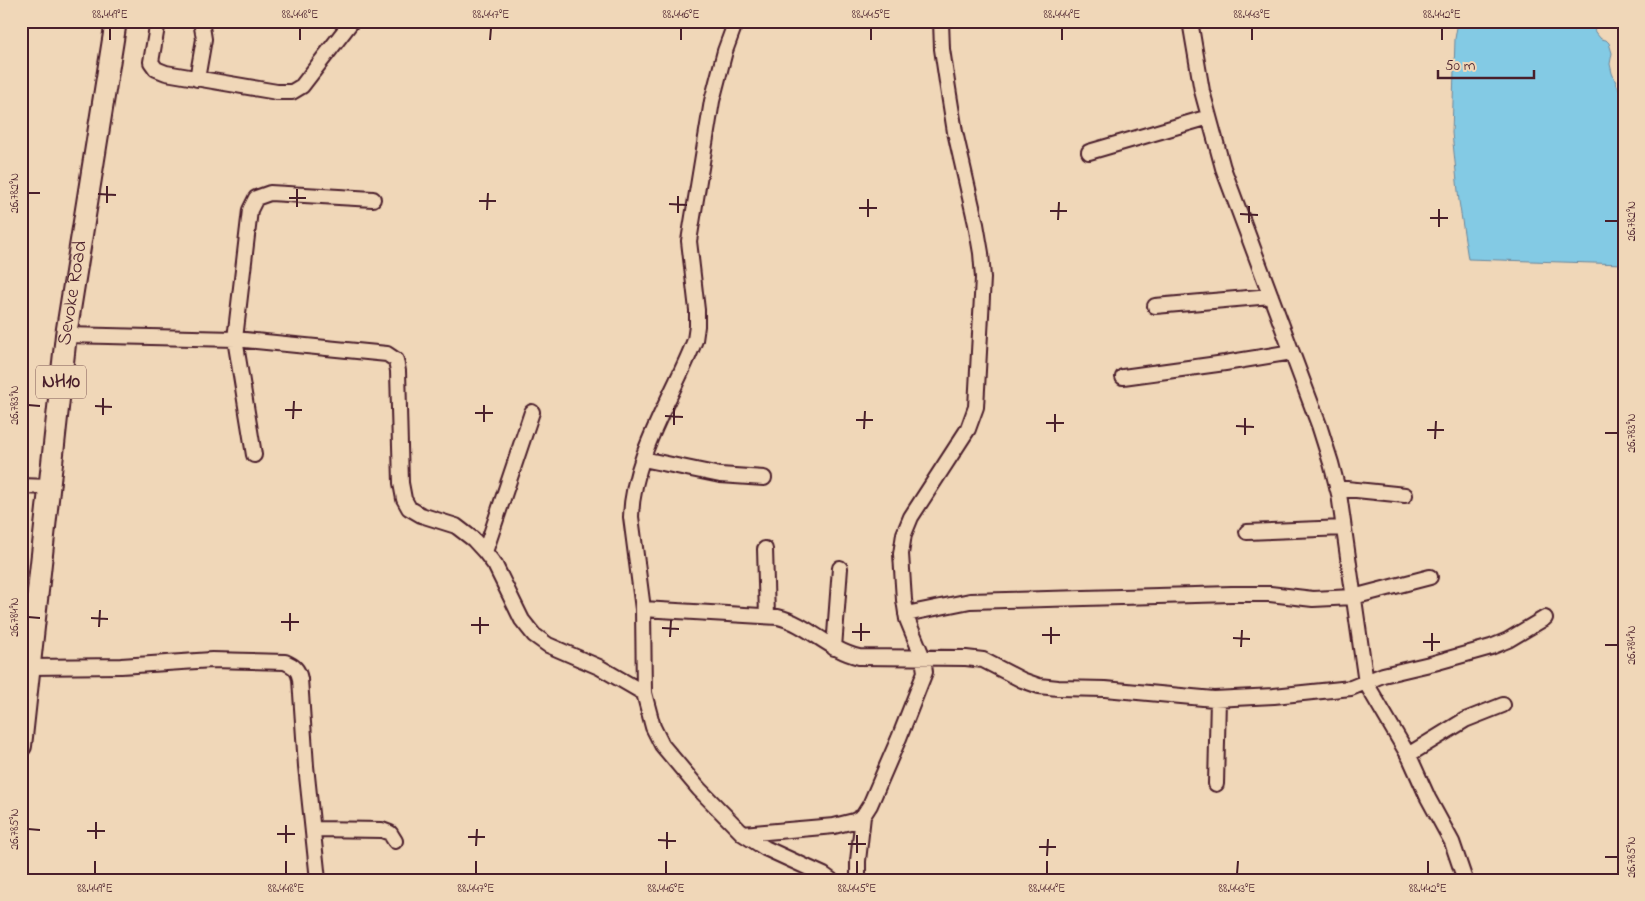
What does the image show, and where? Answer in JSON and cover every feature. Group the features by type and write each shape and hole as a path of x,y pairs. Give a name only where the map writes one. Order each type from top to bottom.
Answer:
{"highway":[{"name":"Sevoke Road","path":"21,746 66,335 116,21"}],"street":[{"path":"158,21 151,62 156,69 166,73 197,79 278,92 292,92 302,86 352,21"},
{"path":"197,79 204,39 201,21"},
{"path":"736,21 725,51 712,101 690,241 697,310 695,340 643,459 634,488 631,517 643,610 644,693 653,727 662,745 699,789 743,834 765,848 831,880"},
{"path":"858,880 863,816 888,763 925,672 923,658 906,614 901,554 904,534 923,495 968,428 976,407 978,389 983,278 981,253 955,132 944,63 941,21"},
{"path":"1190,21 1202,91 1223,168 1319,425 1331,463 1344,528 1366,682 1408,754 1428,798 1452,842 1465,880"},
{"path":"1089,152 1209,117"},
{"path":"254,456 235,339 250,210 256,198 270,193 373,199"},
{"path":"1155,306 1271,296"},
{"path":"66,335 235,339 387,354 396,360 398,371 401,483 404,499 409,508 421,515 456,526 473,539 495,565 522,620 534,635 548,645 599,668 644,693"},
{"path":"1123,377 1216,365 1292,352"},
{"path":"485,552 532,412"},
{"path":"643,459 720,475 764,478"},
{"path":"21,486 50,487"},
{"path":"1337,488 1405,495"},
{"path":"1247,532 1344,528"},
{"path":"765,550 768,616"},
{"path":"834,648 840,568"},
{"path":"906,614 970,601 1232,594 1270,594 1313,599 1353,597 1430,576"},
{"path":"643,610 768,616 791,620 834,648 847,654 860,657 966,658 983,660 1022,680 1039,686 1105,689 1218,699 1274,696 1351,688 1383,675 1491,647 1508,640 1545,618"},
{"path":"30,667 121,666 212,660 285,662 293,666 298,670 300,679 306,766 318,880"},
{"path":"1216,784 1218,699"},
{"path":"1408,754 1465,720 1503,705"},
{"path":"743,834 834,826 854,821 863,816"},
{"path":"313,829 382,830 390,834 395,841"}],"water":[{"path":"1458,21 1592,21 1595,32 1601,39 1609,43 1612,53 1610,64 1612,73 1624,102 1624,264 1468,259 1459,201 1452,133 1455,39"}]}
